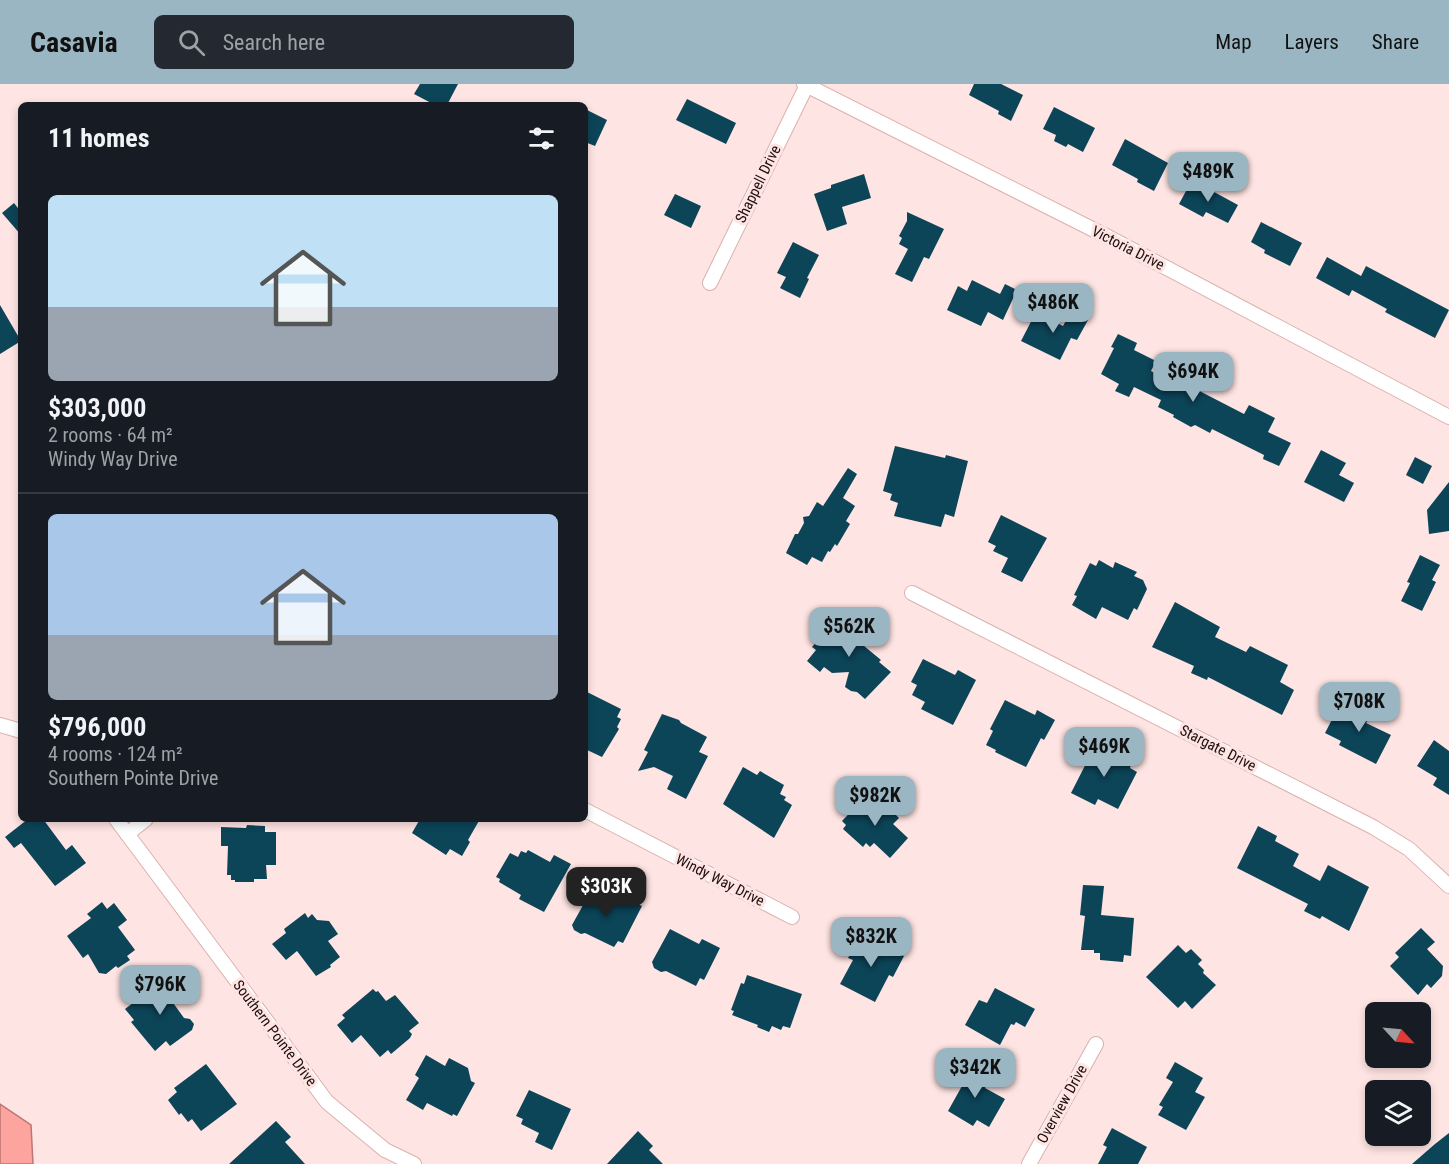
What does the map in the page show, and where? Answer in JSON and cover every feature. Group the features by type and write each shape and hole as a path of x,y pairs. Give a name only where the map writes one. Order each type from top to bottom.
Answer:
{"street":[{"name":"Shappell Drive","path":"710,283 805,85"},
{"name":"Victoria Drive","path":"805,85 1108,237 1449,417"},
{"name":"Stargate Drive","path":"912,593 1373,827 1409,849 1449,886"},
{"path":"0,725 18,730"},
{"name":"Windy Way Drive","path":"588,812 792,917"},
{"name":"Southern Pointe Drive","path":"118,822 327,1102 385,1150 414,1164"},
{"path":"127,834 142,822"},
{"name":"Overview Drive","path":"1029,1164 1096,1044"}],"shaded area":[{"path":"0,1104 31,1125 33,1164 0,1164"}],"building":[{"path":"420,84 458,84 449,102 429,102 414,94"},
{"path":"974,84 1001,84 1023,95 1011,121 998,114 999,111 969,95"},
{"path":"687,99 736,123 726,144 676,120"},
{"path":"1054,107 1095,128 1083,152 1068,144 1066,147 1054,141 1056,135 1043,129"},
{"path":"588,110 607,120 595,146 588,143"},
{"path":"1125,139 1168,163 1154,191 1112,165"},
{"path":"864,174 871,198 842,207 847,224 827,231 814,194 831,188 831,185"},
{"path":"1192,180 1238,205 1228,223 1206,212 1203,217 1179,204"},
{"path":"675,194 701,206 691,228 664,215"},
{"path":"14,203 18,208 18,232 2,213"},
{"path":"907,212 944,229 929,259 924,257 912,282 895,274 908,249 899,244 902,238 899,236 907,221"},
{"path":"1261,222 1302,243 1290,266 1264,253 1265,250 1251,242"},
{"path":"793,242 819,255 800,298 780,288 786,277 777,273"},
{"path":"1327,257 1361,276 1366,266 1449,310 1435,338 1385,312 1387,309 1352,290 1349,296 1316,278"},
{"path":"972,280 1000,294 1005,284 1017,290 1003,320 988,312 981,326 947,310 958,286 967,291"},
{"path":"0,305 18,336 18,343 0,354"},
{"path":"1071,311 1088,320 1077,340 1071,338 1060,360 1021,341 1036,312 1063,326"},
{"path":"1118,334 1137,343 1134,350 1156,361 1151,371 1180,387 1182,382 1244,414 1249,405 1275,418 1268,432 1291,443 1279,466 1263,459 1264,455 1212,429 1210,433 1195,425 1191,427 1158,407 1161,400 1134,387 1129,397 1115,391 1119,384 1101,374"},
{"path":"895,446 968,461 954,517 945,514 941,527 894,516 898,503 890,500 892,494 883,491"},
{"path":"1321,450 1346,463 1339,475 1354,483 1344,502 1304,482"},
{"path":"1415,457 1432,466 1423,484 1406,475"},
{"path":"848,468 857,474 843,498 855,506 846,521 850,524 837,546 835,544 830,552 828,551 822,562 812,557 807,565 786,553 795,534 798,534 804,523 803,517 809,516 817,502 823,506"},
{"path":"1449,482 1449,531 1429,534 1427,510"},
{"path":"1001,515 1047,538 1022,582 1001,572 1008,558 993,551 996,546 988,542"},
{"path":"1420,555 1440,565 1432,580 1436,582 1422,611 1401,601"},
{"path":"1099,560 1113,568 1115,562 1137,572 1134,576 1143,580 1147,589 1137,610 1134,608 1128,620 1102,607 1096,619 1072,605 1077,596 1074,595 1090,563 1096,566"},
{"path":"1175,602 1220,627 1215,637 1246,652 1250,646 1288,665 1280,682 1294,690 1282,715 1208,677 1207,680 1191,673 1194,666 1152,647"},
{"path":"842,614 854,625 852,627 857,632 852,636 881,660 879,662 891,672 865,699 857,692 845,687 849,672 832,673 824,667 820,672 807,661 816,650 812,647"},
{"path":"923,659 955,675 958,670 976,680 953,725 921,709 925,702 912,695 917,685 911,682"},
{"path":"588,692 621,709 617,717 621,719 617,727 619,729 602,757 588,750"},
{"path":"1005,700 1035,715 1037,710 1055,720 1044,740 1041,738 1026,767 986,745 993,731 990,729"},
{"path":"1364,704 1374,710 1366,723 1391,735 1376,764 1339,745 1341,741 1325,733 1338,708 1354,716 1359,706"},
{"path":"662,714 679,720 707,737 699,752 708,756 686,799 667,789 673,776 654,767 638,771 648,752 644,750"},
{"path":"1434,740 1449,751 1449,795 1433,785 1437,778 1417,766"},
{"path":"1097,742 1117,752 1115,756 1131,765 1130,768 1137,772 1118,809 1098,799 1095,805 1071,793"},
{"path":"743,767 757,775 760,771 784,785 780,794 786,797 784,800 792,805 774,838 723,804"},
{"path":"864,798 871,805 876,800 887,810 889,808 899,818 893,824 908,838 890,858 874,843 870,847 866,843 863,847 843,829 846,825 842,821"},
{"path":"24,822 45,822 66,850 72,845 86,863 55,886 21,843 14,848 5,837"},
{"path":"418,822 478,822 462,856 450,849 446,855 412,833"},
{"path":"247,825 265,826 265,832 276,832 276,865 266,865 267,879 235,882 231,880 231,875 227,875 228,846 221,846 221,827 246,828"},
{"path":"1258,826 1277,836 1275,841 1299,854 1293,866 1320,881 1328,865 1369,887 1349,931 1322,916 1320,919 1304,911 1308,904 1237,868"},
{"path":"528,850 550,862 554,855 571,864 544,912 519,899 521,895 499,882 500,879 496,877 510,853 518,857 521,851 526,853"},
{"path":"1083,885 1104,886 1101,915 1134,918 1131,956 1124,955 1123,962 1100,960 1100,953 1094,953 1094,950 1081,950 1085,916 1080,915"},
{"path":"592,889 620,904 623,897 642,906 623,943 618,941 614,947 574,930 572,925"},
{"path":"102,902 107,909 114,903 127,920 118,927 135,950 127,956 130,960 118,968 116,966 106,974 99,973 88,954 83,958 67,936 91,918 87,914"},
{"path":"305,913 308,918 312,914 317,920 329,921 338,934 328,941 340,957 330,965 331,967 316,976 297,951 286,960 272,944 286,933 284,929"},
{"path":"1421,928 1435,942 1427,949 1443,966 1442,976 1431,988 1427,984 1418,995 1390,966 1399,957 1395,953"},
{"path":"670,929 699,944 702,939 720,948 704,980 700,978 696,986 666,971 661,972 654,968 652,962"},
{"path":"861,934 904,956 893,977 889,975 875,1002 840,984 853,960 848,958"},
{"path":"1178,945 1186,953 1191,949 1202,960 1198,964 1204,970 1203,973 1216,985 1192,1009 1185,1001 1178,1008 1146,977"},
{"path":"747,975 802,994 790,1028 783,1026 781,1030 772,1026 769,1032 732,1015 734,1011 731,1010 741,983 744,984"},
{"path":"168,976 181,992 171,1000 184,1018 190,1019 194,1024 192,1030 170,1046 166,1041 155,1051 131,1022 134,1020 125,1009"},
{"path":"995,988 1035,1009 1025,1027 1016,1022 1014,1025 1011,1024 1000,1045 965,1025 979,1000 987,1003"},
{"path":"373,989 378,991 386,1001 395,995 419,1023 409,1031 412,1034 410,1038 391,1054 388,1050 380,1057 361,1035 352,1043 337,1025 345,1018 342,1015"},
{"path":"426,1055 445,1066 449,1058 468,1068 471,1081 475,1083 457,1116 453,1114 452,1116 427,1103 423,1110 406,1100 419,1078 415,1075"},
{"path":"1175,1062 1203,1078 1195,1092 1205,1097 1186,1130 1158,1115 1163,1107 1159,1105 1173,1082 1166,1078"},
{"path":"206,1064 237,1104 201,1131 192,1119 188,1122 181,1113 179,1115 168,1100 177,1092 174,1088"},
{"path":"966,1066 989,1079 985,1088 1005,1099 989,1127 977,1120 973,1126 948,1111 962,1086 956,1083"},
{"path":"529,1090 571,1109 552,1150 535,1142 539,1133 521,1124 523,1119 516,1116"},
{"path":"276,1121 291,1137 285,1142 305,1164 229,1164"},
{"path":"1112,1128 1147,1147 1138,1164 1098,1164 1107,1147 1103,1145"},
{"path":"638,1131 653,1146 649,1150 663,1164 607,1164"},
{"path":"1449,1133 1449,1164 1412,1164 1435,1144"}]}
